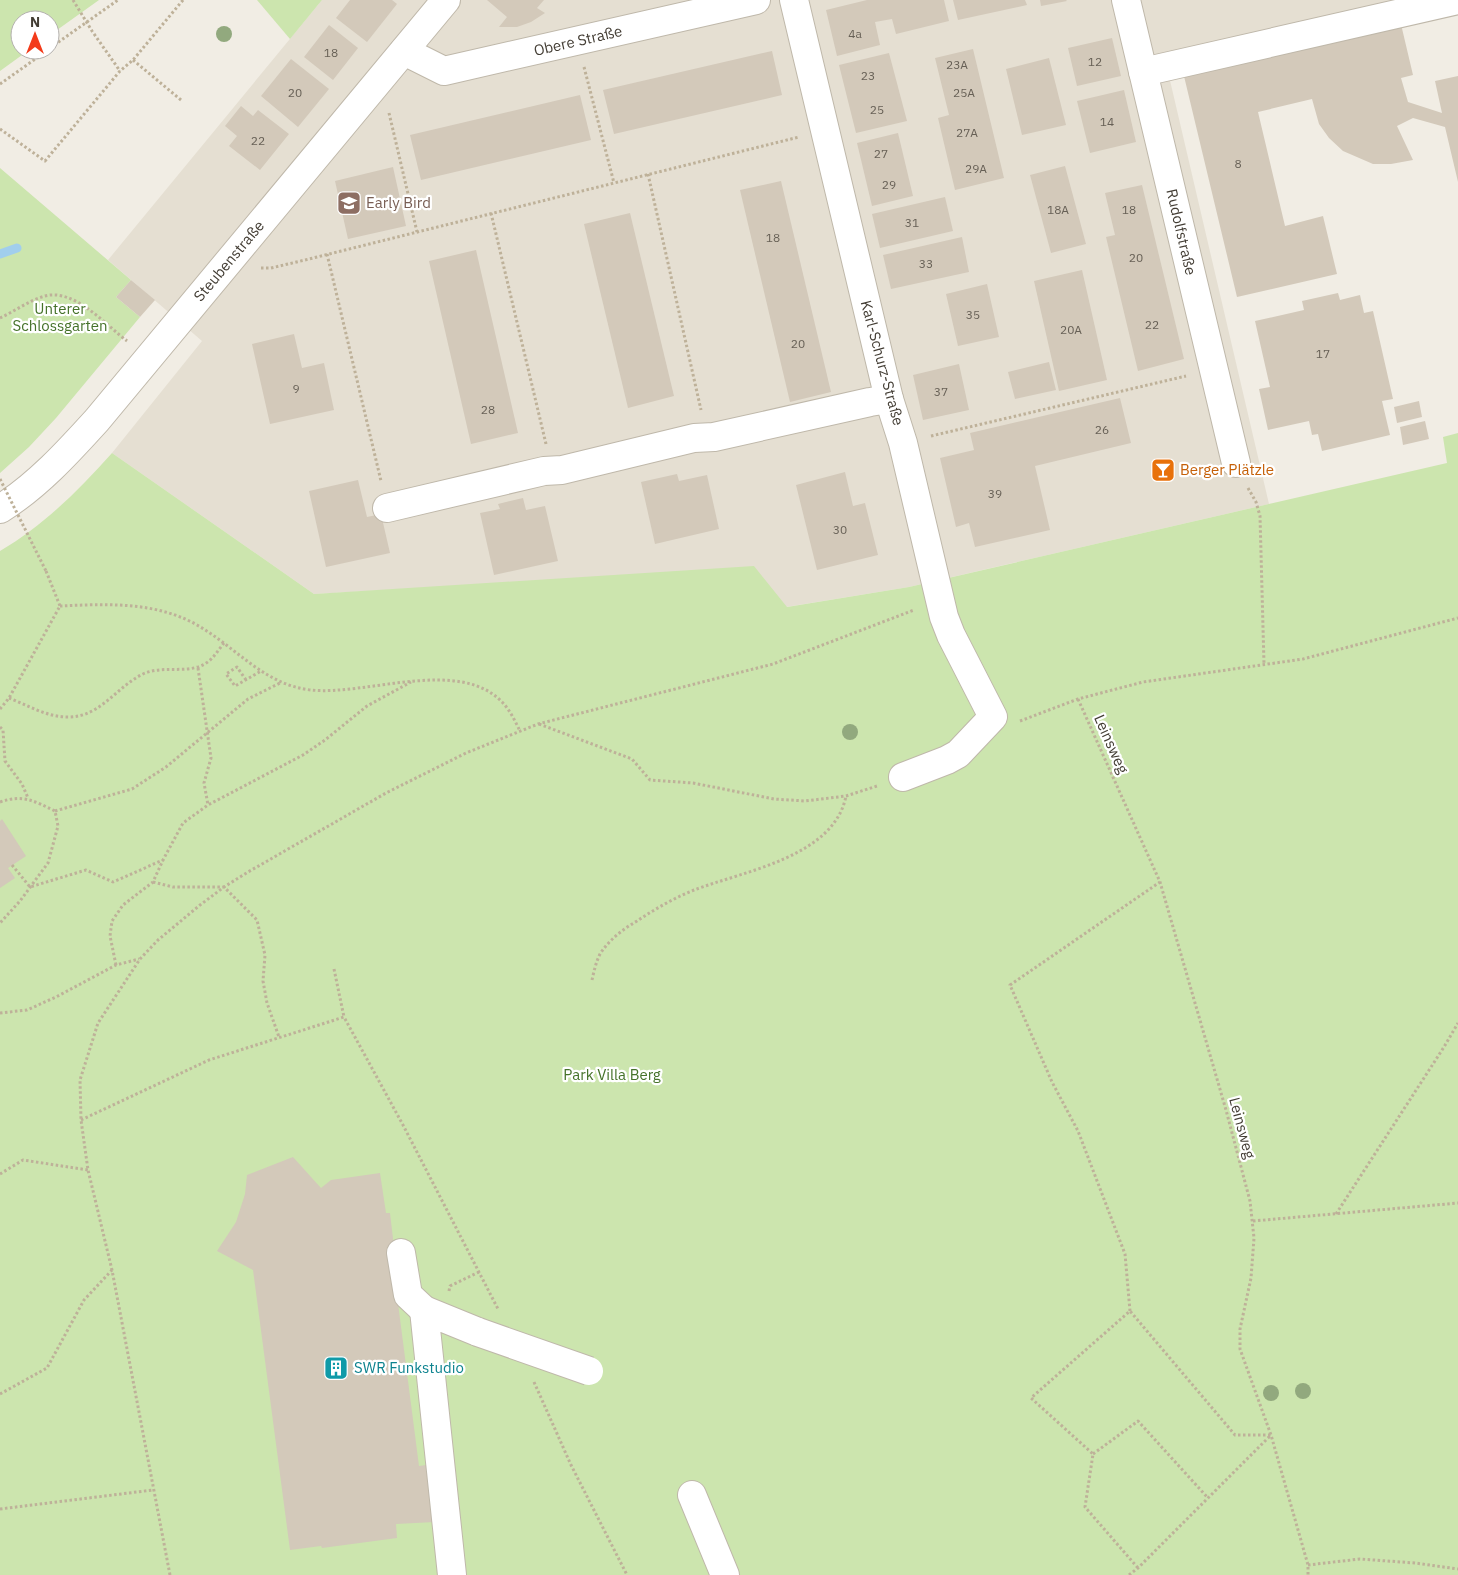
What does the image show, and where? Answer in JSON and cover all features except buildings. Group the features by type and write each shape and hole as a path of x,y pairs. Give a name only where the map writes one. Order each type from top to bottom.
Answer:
{"street":[{"name":"Steubenstraße","path":"0,509 20,495 69,450 97,420 446,0"},
{"name":"Obere Straße","path":"404,51 444,71 756,0"},
{"name":"Karl-Schurz-Straße","path":"794,0 888,399 903,443 940,600 951,635 993,718"},
{"name":"Rudolfstraße","path":"1126,0 1236,463"},
{"path":"1143,72 1458,0"},
{"path":"387,508 544,470 562,470 694,438 707,438 888,399"},
{"path":"903,777 958,754 993,718"},
{"path":"401,1253 408,1295 424,1310 478,1332 589,1371"},
{"path":"424,1310 452,1575"},
{"path":"692,1495 725,1575"}],"path":[{"path":"73,0 120,71"},
{"path":"60,41 118,0"},
{"path":"0,129 45,161 120,71 133,60 183,0"},
{"path":"0,84 34,60"},
{"path":"133,60 182,100"},
{"path":"588,82 614,183"},
{"path":"389,114 417,232"},
{"path":"271,268 825,130"},
{"path":"648,174 707,438"},
{"path":"491,213 552,470"},
{"path":"327,254 387,508"},
{"path":"0,318 45,296 65,296 80,304 147,358"},
{"path":"903,443 1213,369"},
{"path":"1236,463 1256,502 1260,516 1264,664"},
{"path":"0,479 46,571 60,606"},
{"path":"170,1575 112,1270 88,1170 81,1120 80,1080 98,1023 140,959 158,940 224,888 274,856 386,793 466,753 538,724 773,664 940,600"},
{"path":"60,606 102,604 141,606 169,613 196,624 261,671 281,683 310,690 331,690 437,680 457,682 485,689 503,703 520,731"},
{"path":"0,709 9,698 60,606"},
{"path":"993,718 1010,724 1015,723 1078,699 1143,682 1303,658 1458,618"},
{"path":"9,698 44,713 67,718 87,715 143,674 159,669 198,668 210,660 224,643"},
{"path":"246,680 237,667 226,674 235,686 246,680 261,671"},
{"path":"198,668 211,758 204,783 208,805"},
{"path":"116,965 110,936 112,921 123,905 153,882 183,823 208,805 304,755 367,706 414,681"},
{"path":"0,802 11,798 28,798 55,812 132,789 166,767 248,700 281,683"},
{"name":"Leinsweg","path":"1078,699 1160,882 1226,1110 1253,1221 1254,1258 1239,1342 1272,1435 1308,1564 1308,1575"},
{"path":"538,724 632,759 650,780 693,783 788,801 806,801 846,796 903,777"},
{"path":"0,727 3,730 6,761 22,784 28,798"},
{"path":"592,980 600,954 628,926 693,891 779,861 808,847 830,828 842,810 846,796"},
{"path":"0,923 30,888 48,863 58,826 55,812"},
{"path":"30,888 86,870 113,882 163,860"},
{"path":"12,865 30,888"},
{"path":"153,882 173,886 224,888 257,920 265,955 263,980 267,1003 279,1038"},
{"path":"1160,882 1010,985 1052,1082 1078,1130 1125,1254 1130,1311 1235,1436 1272,1435"},
{"path":"0,1012 27,1010 116,965 140,959"},
{"path":"334,969 344,1016 500,1311"},
{"path":"81,1120 209,1060 344,1016"},
{"path":"1336,1214 1444,1047 1458,1022"},
{"path":"0,1174 24,1160 88,1170"},
{"path":"1253,1221 1458,1203"},
{"path":"0,1394 47,1368 84,1300 112,1270"},
{"path":"1092,1454 1031,1398 1130,1311"},
{"path":"532,1378 571,1465 627,1575"},
{"path":"1138,1568 1084,1507 1092,1454 1138,1421 1208,1498"},
{"path":"1129,1575 1272,1435"},
{"path":"0,1509 154,1490"},
{"path":"1308,1564 1360,1559 1415,1563 1458,1569"}],"shaded area":[{"path":"322,0 1424,0 1165,59 1269,504 909,587 786,607 533,582 314,594 112,453 202,341 108,260"}],"green space":[{"path":"0,0 99,0 60,28 60,10 10,10 10,60 15,60 0,71"},
{"path":"257,0 322,0 290,39"},
{"name":"Unterer Schlossgarten","path":"0,168 131,280 116,297 140,317 56,418 29,447 0,473"},
{"name":"Park Villa Berg","path":"1458,433 1458,1575 0,1575 0,551 46,519 112,453 314,594 754,566 787,607 909,587 1447,463 1443,437"}],"waterway":[{"path":"0,254 17,248"}],"place":[{"name":"Early Bird","path":"349,203"},
{"name":"Berger Plätzle","path":"1163,470"},
{"name":"SWR Funkstudio","path":"336,1368"}]}
